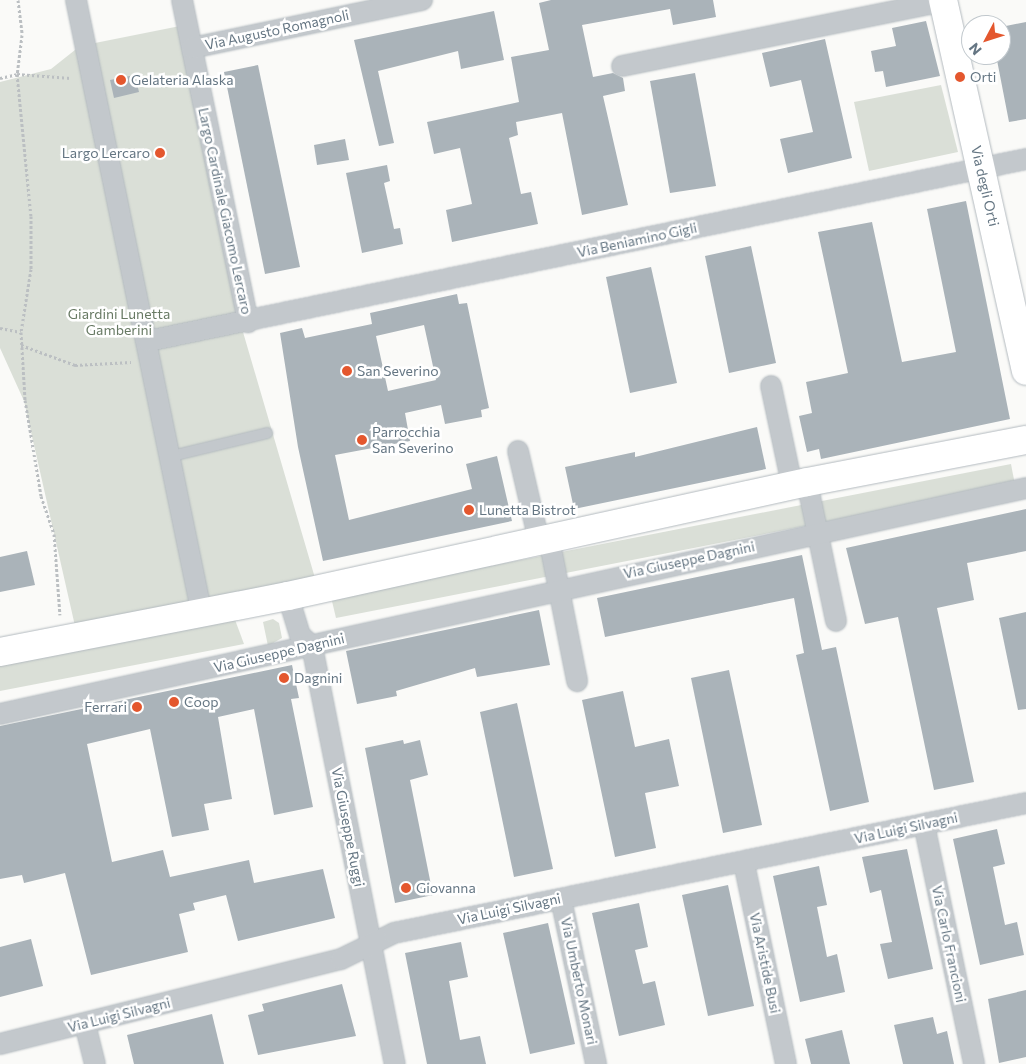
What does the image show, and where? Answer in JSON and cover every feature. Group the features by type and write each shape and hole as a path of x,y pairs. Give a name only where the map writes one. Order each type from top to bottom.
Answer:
{"street":[{"path":"76,0 172,456 200,610"},
{"name":"Largo Cardinale Giacomo Lercaro","path":"148,341 248,322 182,0"},
{"name":"Via Augusto Romagnoli","path":"192,48 412,1"},
{"name":"Via degli Orti","path":"622,66 943,1 1026,371"},
{"name":"Via Beniamino Gigli","path":"248,322 1026,159"},
{"path":"772,386 800,483 820,532 836,621"},
{"path":"0,652 200,610 288,596 800,483 1026,440"},
{"path":"518,450 557,589 577,681"},
{"name":"Via Giuseppe Dagnini","path":"0,714 312,646 557,589 1026,488"},
{"name":"Via Giuseppe Ruggi","path":"288,596 300,635 312,646 395,1064"},
{"name":"Via Luigi Silvagni","path":"0,1044 341,959 394,933 1026,803"},
{"name":"Via Carlo Francioni","path":"924,824 974,1064"},
{"name":"Via Aristide Busi","path":"744,862 786,1064"},
{"name":"Via Umberto Monari","path":"561,899 596,1064"},
{"path":"85,1024 95,1064"}],"lane":[{"path":"172,456 267,433"}],"path":[{"path":"18,0 22,35 17,74 31,216 31,269 20,332 29,433 58,560 61,623"},
{"path":"0,78 17,74 73,78"},
{"path":"0,328 20,332"},
{"path":"21,345 75,365 133,362 136,375 154,370"}],"green space":[{"name":"Giardini Lunetta Gamberini","path":"180,26 243,332 315,578 75,626 24,401 0,348 0,82 51,69 80,46"},
{"path":"941,85 958,152 869,171 854,102"},
{"path":"1011,464 1015,485 336,618 331,597"},
{"path":"234,617 244,644 0,691 0,665"},
{"path":"273,619 279,623 282,638 268,646 263,622"}],"building":[{"path":"551,0 713,0 716,17 673,25 670,9 582,25 593,77 613,73 623,78 625,91 603,96 628,205 582,215 562,113 516,122 518,135 509,138 521,194 531,192 538,224 452,242 446,210 472,204 460,148 434,154 427,122 519,102 511,57 549,50 539,3"},
{"path":"494,11 504,60 461,69 458,51 378,71 394,143 379,146 354,40"},
{"path":"926,21 940,76 886,87 883,71 875,72 871,51 896,46 892,28"},
{"path":"1026,22 1026,119 1009,122 998,65 1011,65 1011,25"},
{"path":"825,39 852,158 788,173 780,139 813,132 801,80 770,87 762,53"},
{"path":"258,65 300,267 265,274 224,72"},
{"path":"695,73 716,186 670,193 650,81"},
{"path":"135,75 139,92 114,98 110,80"},
{"path":"345,139 349,160 317,165 314,145"},
{"path":"387,165 390,181 384,183 394,229 400,228 403,244 362,253 346,173"},
{"path":"966,201 1010,419 821,459 819,449 807,452 799,416 812,413 806,382 848,373 818,232 872,222 902,362 956,352 927,209"},
{"path":"751,246 776,363 729,373 705,256"},
{"path":"651,267 677,383 630,393 606,277"},
{"path":"457,294 459,304 467,303 489,408 481,410 482,417 445,424 441,405 405,413 410,441 335,455 349,520 472,489 466,464 497,456 512,521 323,561 298,447 280,333 302,328 305,338 372,324 370,313","holes":["424,325 436,380 388,391 376,336"]},
{"path":"757,427 766,469 574,509 565,467 635,452 635,457"},
{"path":"1026,509 1026,551 967,563 974,600 937,608 974,782 934,790 898,617 865,624 846,548"},
{"path":"27,551 35,585 0,592 0,557"},
{"path":"802,555 822,650 836,647 869,802 830,811 796,655 804,653 794,598 605,637 597,598"},
{"path":"539,610 550,665 477,677 475,668 396,691 397,696 357,704 346,651"},
{"path":"1026,612 1026,709 1018,710 999,618"},
{"path":"292,665 299,698 291,699 313,807 274,815 254,709 218,717 232,799 204,804 209,830 172,837 150,729 87,744 112,862 163,850 170,877 249,860 254,883 323,869 335,918 238,941 226,895 193,903 195,910 179,914 188,952 91,975 65,873 24,883 22,875 0,879 0,726"},
{"path":"729,670 762,825 723,833 691,678"},
{"path":"623,691 635,747 669,739 679,786 645,793 656,848 615,857 582,700"},
{"path":"517,703 553,869 514,877 480,712"},
{"path":"403,740 404,744 420,740 428,775 410,780 433,895 395,903 365,748"},
{"path":"997,829 1005,864 993,867 1005,925 1017,922 1024,955 980,965 953,839"},
{"path":"907,849 933,969 888,979 880,944 892,942 881,890 870,893 862,857"},
{"path":"819,866 827,905 817,907 827,957 837,954 845,992 800,1002 773,876"},
{"path":"728,885 754,1006 708,1016 682,895"},
{"path":"639,903 648,947 635,950 643,984 655,981 665,1025 619,1036 592,913"},
{"path":"548,923 575,1044 530,1054 503,933"},
{"path":"31,939 43,986 0,997 0,947"},
{"path":"461,942 468,977 449,981 460,1040 480,1036 486,1064 427,1064 405,953"},
{"path":"342,984 356,1036 258,1055 248,1015 264,1011 262,1004"},
{"path":"1026,990 1026,1057 999,1063 988,999"},
{"path":"212,1014 224,1064 134,1064 127,1035"},
{"path":"933,1017 937,1034 947,1031 954,1064 903,1064 894,1025"},
{"path":"842,1030 850,1064 811,1064 805,1039"}],"place":[{"name":"Orti","path":"960,77"},
{"name":"Gelateria Alaska","path":"121,80"},
{"name":"Largo Lercaro","path":"160,153"},
{"name":"San Severino","path":"347,371"},
{"name":"Parrocchia San Severino","path":"362,440"},
{"name":"Lunetta Bistrot","path":"469,510"},
{"name":"Dagnini","path":"284,678"},
{"name":"Coop","path":"174,702"},
{"name":"Ferrari","path":"137,707"},
{"name":"Giovanna","path":"406,888"}]}
